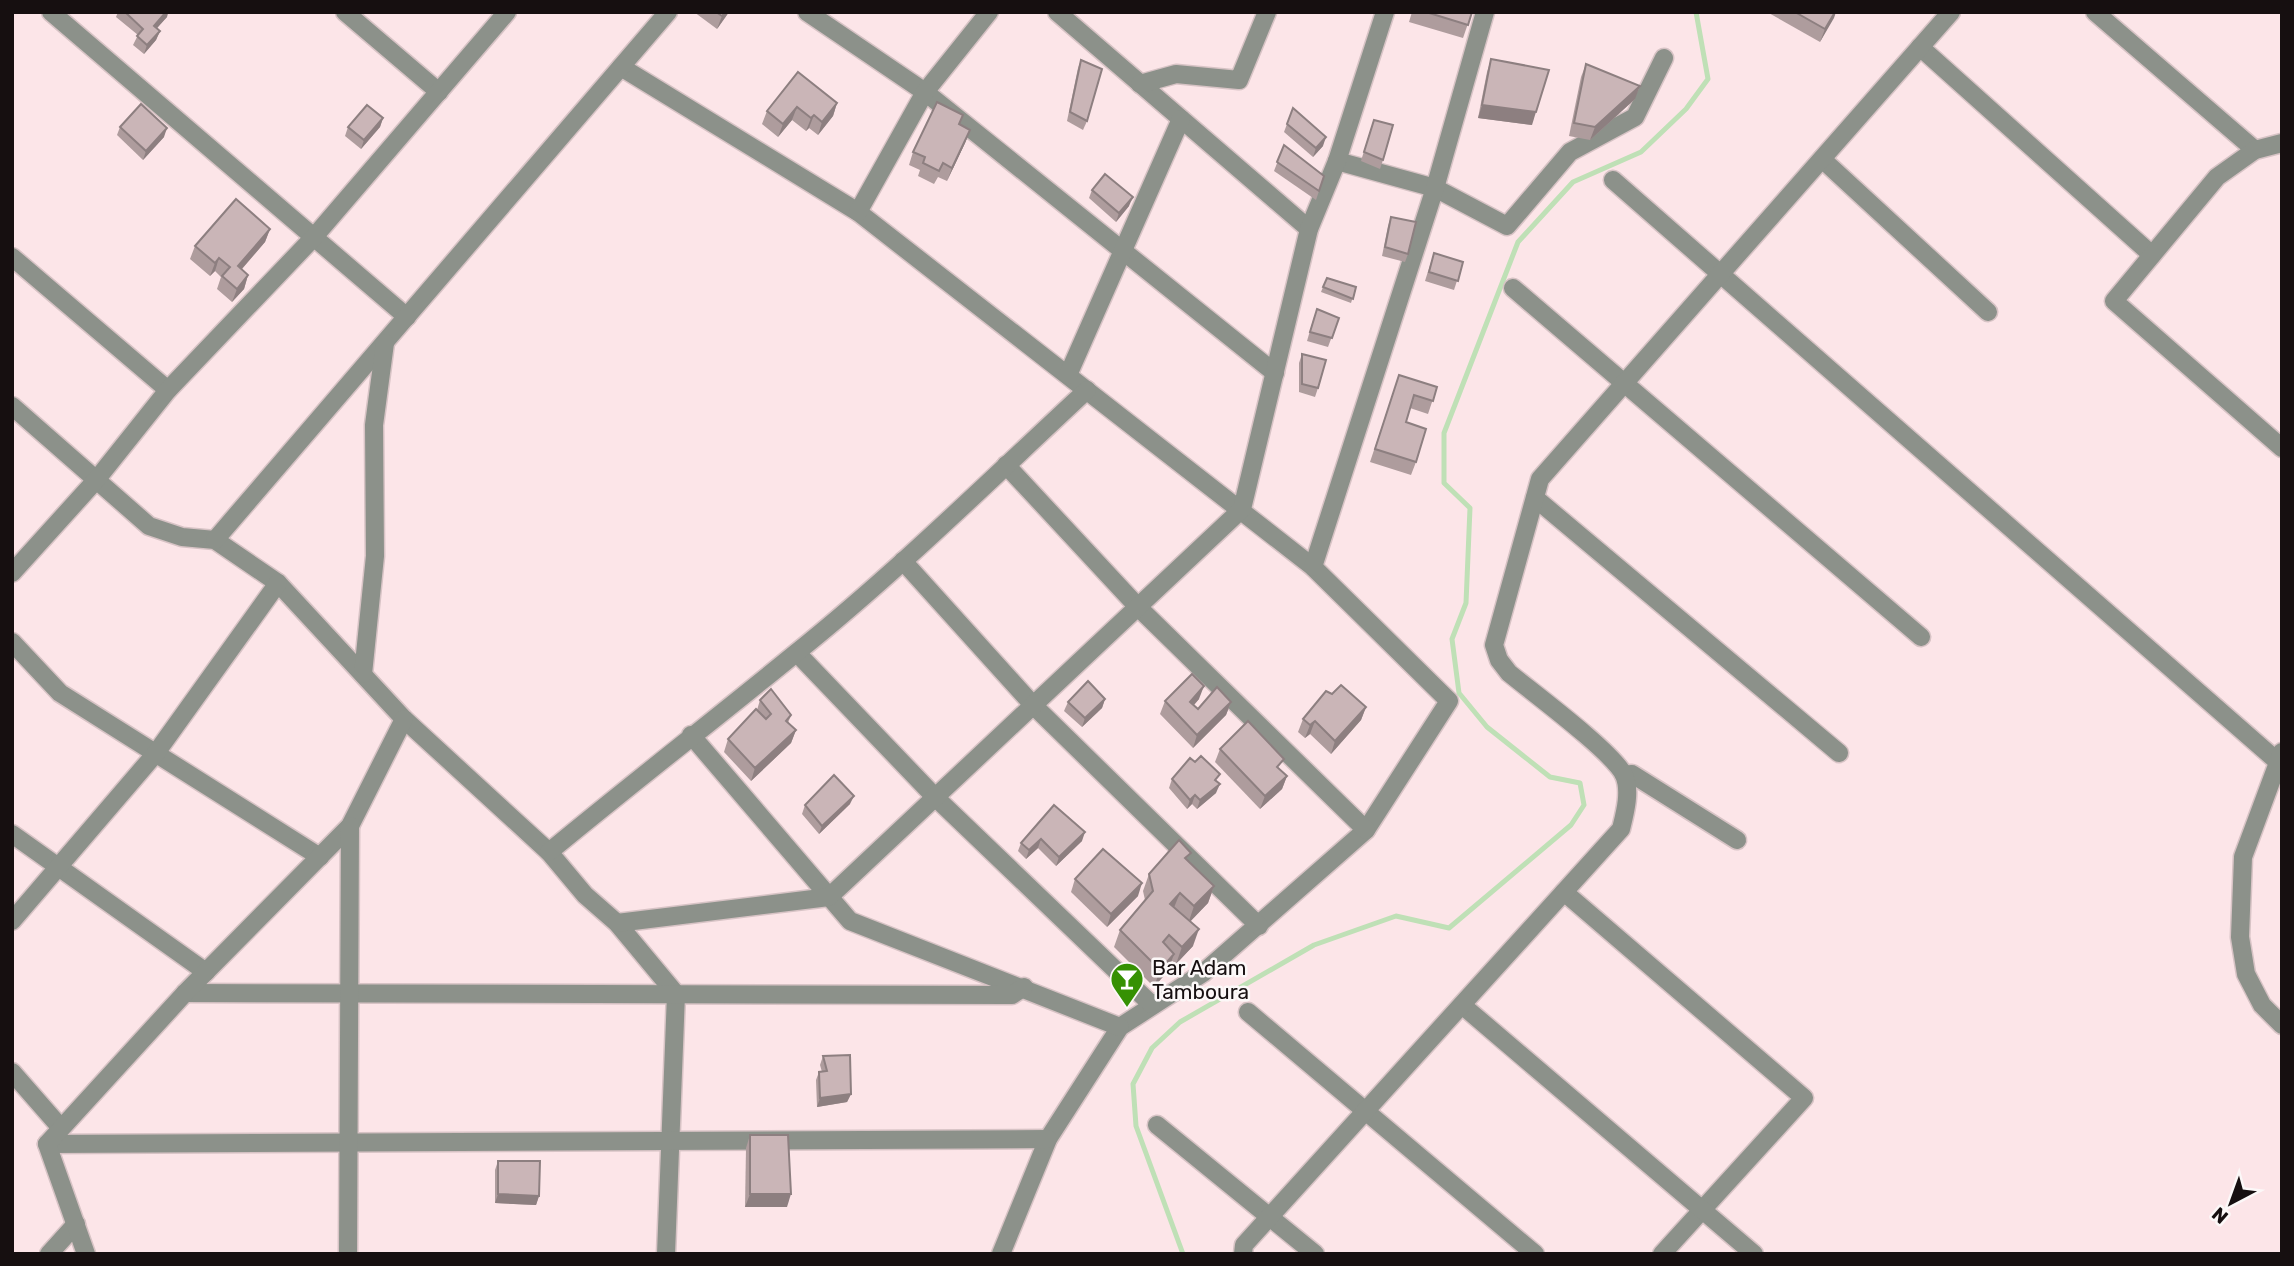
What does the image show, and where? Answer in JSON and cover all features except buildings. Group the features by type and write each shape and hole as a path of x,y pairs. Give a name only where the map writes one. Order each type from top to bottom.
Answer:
{"street":[{"path":"51,12 407,317"},
{"path":"345,12 439,92"},
{"path":"12,573 97,479 168,390 314,237 506,12"},
{"path":"215,540 668,12"},
{"path":"807,12 925,92 1275,373"},
{"path":"858,212 925,92 989,12"},
{"path":"1057,12 1309,229"},
{"path":"1140,84 1176,74 1239,80 1267,12"},
{"path":"617,923 829,897 1242,509 1309,229 1337,160 1385,12"},
{"path":"1313,568 1435,188 1485,12"},
{"path":"1243,1254 1244,1245 1621,829 1628,805 1624,775 1595,745 1509,673 1499,660 1494,645 1540,479 1951,12"},
{"path":"2095,12 2255,150"},
{"path":"1920,47 2152,255"},
{"path":"1337,160 1435,188 1507,226 1570,152 1634,117 1664,58"},
{"path":"621,68 858,212 1242,509 1313,568 1449,701 1366,830 1203,973 1151,1004 1120,1027 1048,1139 1001,1254"},
{"path":"1068,375 1181,119"},
{"path":"2282,143 2255,150 2217,177 2114,300 2282,448"},
{"path":"1822,159 1989,312"},
{"path":"1612,180 2279,757 2243,857 2240,937 2246,974 2262,1005 2282,1025"},
{"path":"12,257 168,390"},
{"path":"1513,288 1921,637"},
{"path":"363,674 374,556 374,425 386,342"},
{"path":"549,852 691,735 797,653 904,561 1087,390"},
{"path":"12,406 149,526 181,537 215,540 278,583 404,719 549,852 585,895 617,923 676,994 666,1254"},
{"path":"1006,466 1138,607 1366,830"},
{"path":"1535,498 1839,753"},
{"path":"904,561 1033,705 1259,926"},
{"path":"12,921 156,753 278,583"},
{"path":"12,642 60,693 320,857"},
{"path":"797,653 935,797 1151,1004"},
{"path":"47,1144 185,993 350,826 404,719"},
{"path":"691,735 850,921 1024,987 1120,1027"},
{"path":"1624,775 1632,774 1737,840"},
{"path":"348,1254 350,826"},
{"path":"12,834 206,972"},
{"path":"1564,892 1804,1098 1662,1254"},
{"path":"185,993 1012,995 1024,987"},
{"path":"1462,1005 1754,1254"},
{"path":"1248,1012 1535,1254"},
{"path":"12,1072 61,1128"},
{"path":"1157,1125 1315,1254"},
{"path":"47,1144 1048,1139"},
{"path":"47,1144 86,1254"},
{"path":"49,1254 76,1224"}],"waterway":[{"path":"1183,1254 1136,1126 1133,1084 1152,1048 1180,1022 1314,945 1396,916 1449,928 1571,825 1584,805 1580,783 1550,777 1487,727 1459,693 1452,639 1466,603 1470,508 1444,483 1444,433 1518,242 1573,182 1641,152 1686,109 1708,79 1696,12"}],"place":[{"name":"Bar Adam Tamboura","path":"1127,1009"}]}
